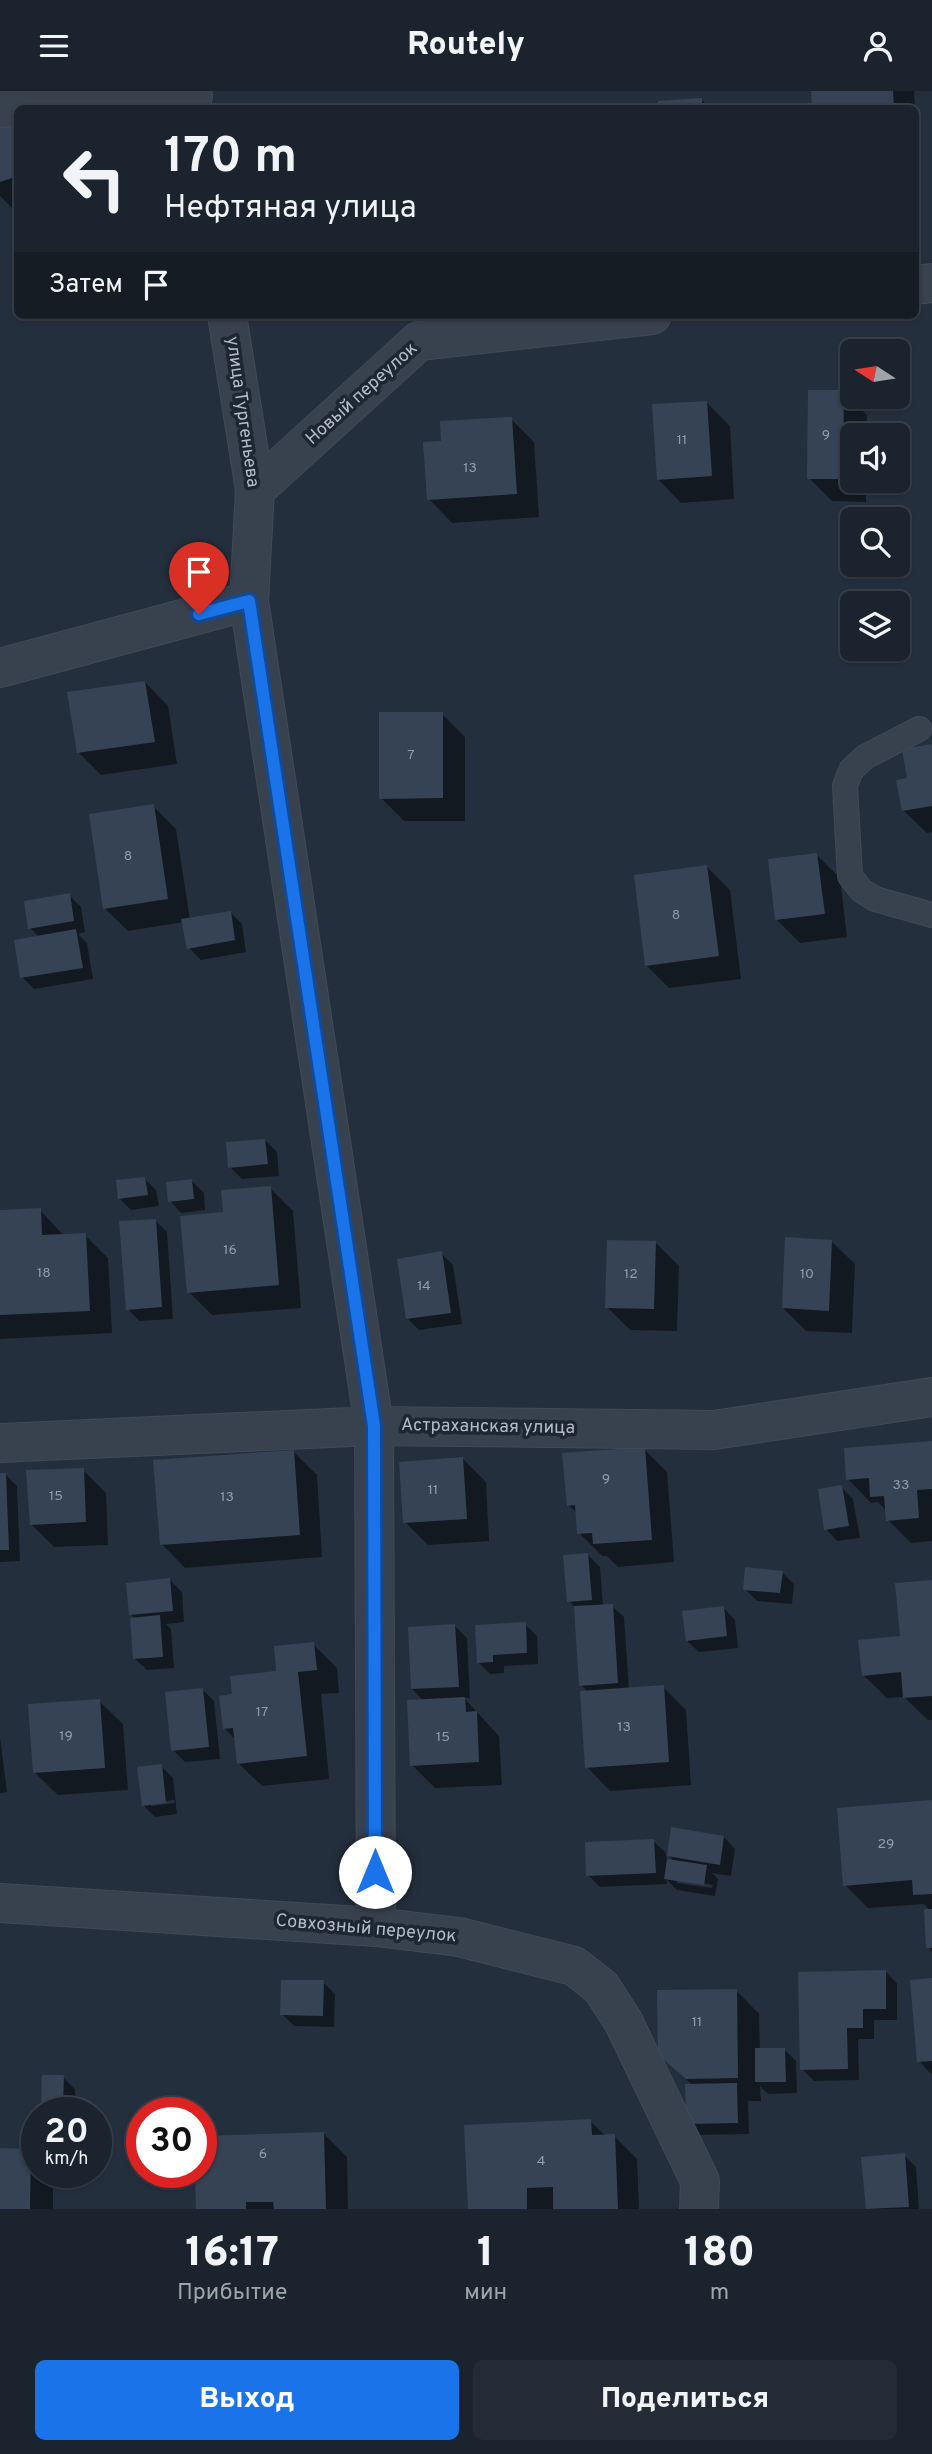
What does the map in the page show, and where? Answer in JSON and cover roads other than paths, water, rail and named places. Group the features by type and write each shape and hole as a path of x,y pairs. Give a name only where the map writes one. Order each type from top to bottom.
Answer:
{"street":[{"path":"64,105 193,99"},
{"name":"улица Тургеньева","path":"228,319 255,490 249,601 374,1426 376,1927"},
{"name":"Новый переулок","path":"255,490 419,341 616,319"},
{"path":"0,668 249,601"},
{"name":"Астраханская улица","path":"0,1443 374,1426 714,1430 932,1397"},
{"name":"Совхозный переулок","path":"0,1903 376,1927 459,1937 574,1966 601,1987 623,2021 700,2181 699,2209"}],"lane":[{"path":"919,729 865,757 851,770 845,786 850,876 862,891 875,899 932,915"}]}
